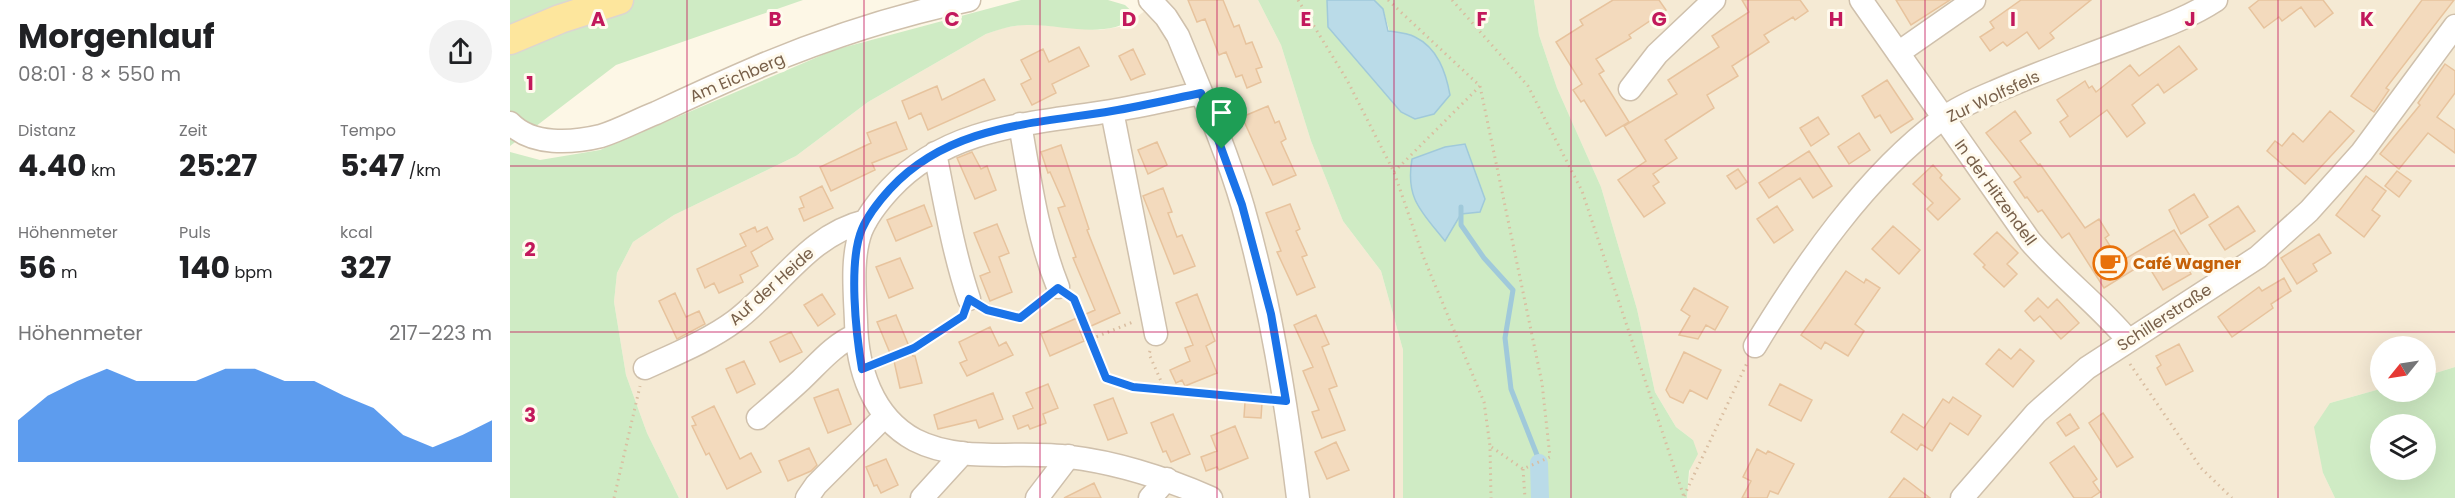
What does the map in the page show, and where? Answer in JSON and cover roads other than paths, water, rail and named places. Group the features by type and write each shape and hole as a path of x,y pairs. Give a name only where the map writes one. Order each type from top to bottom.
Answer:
{"main road":[{"path":"510,40 560,19 619,0"}],"street":[{"name":"Am Eichberg","path":"510,123 516,130 541,140 570,140 600,136 762,65 891,20 969,0"},
{"path":"1150,0 1166,17 1178,36 1242,205 1271,314 1286,401 1298,498"},
{"path":"1630,89 1657,54 1714,0"},
{"name":"In der Hitzendell","path":"1861,0 2030,241 2051,266 2113,322 2122,343"},
{"path":"1898,53 1974,0"},
{"name":"Zur Wolfsfels","path":"1755,346 1787,293 1826,239 1887,170 1943,118 1994,92 2181,19 2216,0"},
{"name":"Schillerstraße","path":"1962,498 2036,413 2087,368 2122,343 2258,257 2308,211 2362,152 2455,26"},
{"path":"1201,93 1112,111 1020,123 983,132 936,153 914,166 882,198 866,221 857,246 856,335 862,369 871,395 885,416 916,440 963,453 1069,456 1127,466 1167,479 1211,498"},
{"path":"1112,111 1156,334"},
{"path":"1020,123 1038,228 1058,288"},
{"path":"936,153 949,223 969,299"},
{"name":"Auf der Heide","path":"645,368 712,337 736,320 801,257 825,238 849,225 866,221"},
{"path":"758,417 786,395 830,351 842,341 856,335"},
{"path":"807,498 816,485 885,416"},
{"path":"922,498 963,453"},
{"path":"1037,498 1069,456"},
{"path":"1150,498 1167,479"}],"water":[{"path":"1327,0 1374,0 1383,9 1388,31 1412,36 1430,48 1440,62 1450,95 1434,114 1415,119 1401,112 1328,27"},
{"path":"1465,144 1485,199 1480,212 1461,214 1445,241 1423,213 1413,195 1410,173 1412,159 1445,147"}],"waterway":[{"path":"1461,207 1461,225 1484,258 1513,290 1505,338 1511,389 1539,460"},
{"path":"1539,463 1540,498"}],"place":[{"name":"Café Wagner","path":"2110,263"}]}
